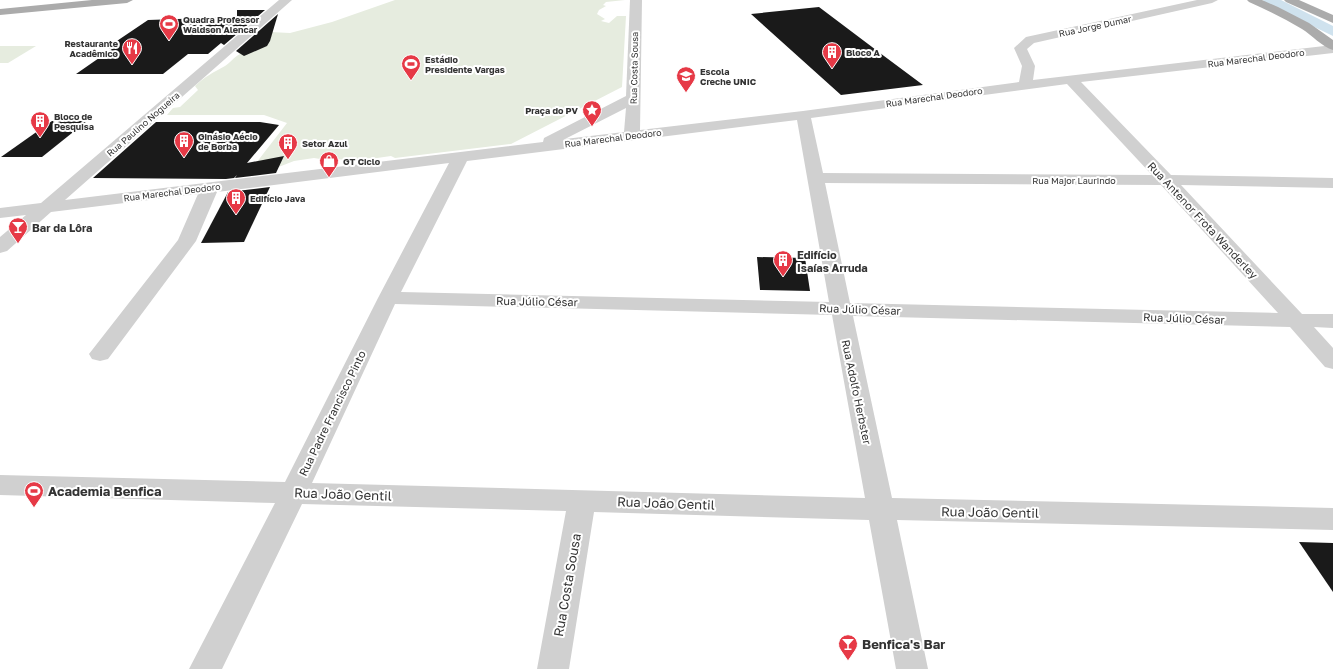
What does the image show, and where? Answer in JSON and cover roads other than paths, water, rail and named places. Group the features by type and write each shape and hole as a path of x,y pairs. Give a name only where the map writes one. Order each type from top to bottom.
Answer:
{"main road":[{"path":"0,2 5,0"},
{"path":"21,10 77,0"},
{"path":"0,12 127,0"},
{"path":"1253,0 1275,10 1320,35 1333,46"},
{"path":"1290,0 1333,19"}],"street":[{"name":"Rua Paulino Nogueira","path":"0,247 286,0"},
{"name":"Rua Costa Sousa","path":"632,136 636,0"},
{"name":"Rua Jorge Dumar","path":"1029,63 1020,48 1030,40 1212,0"},
{"name":"Rua Marechal Deodoro","path":"0,213 460,158 803,115 1024,85 1333,49"},
{"path":"1029,63 1049,75 1071,80"},
{"path":"1024,85 1029,75 1029,63"},
{"name":"Rua Antenor Frota Wanderley","path":"1071,80 1166,180 1333,362"},
{"name":"Rua Marechal Deodoro","path":"535,148 634,98"},
{"name":"Rua Adolfo Herbster","path":"803,115 912,669"},
{"name":"Rua Padre Francisco Pinto","path":"205,669 294,492 388,298 460,158"},
{"name":"Rua Major Laurindo","path":"815,178 1166,180 1333,183"},
{"path":"100,354 187,241 210,187"},
{"name":"Rua Júlio César","path":"388,298 1333,321"},
{"name":"Rua João Gentil","path":"0,485 881,509 1333,519"},
{"name":"Rua Costa Sousa","path":"553,669 582,500"}],"waterway":[{"path":"1270,0 1291,9 1333,32"}],"place":[{"name":"Quadra Professor Waldson Alencar","path":"169,41"},
{"name":"Restaurante Acadêmico","path":"132,65"},
{"name":"Bloco A","path":"832,69"},
{"name":"Estádio Presidente Vargas","path":"411,81"},
{"name":"Escola Creche UNIC","path":"686,93"},
{"name":"Praça do PV","path":"592,127"},
{"name":"Bloco de Pesquisa","path":"40,138"},
{"name":"Ginásio Aécio de Borba","path":"184,158"},
{"name":"Setor Azul","path":"288,160"},
{"name":"GT Ciclo","path":"329,178"},
{"name":"Edifício Java","path":"236,215"},
{"name":"Bar da Lôra","path":"18,244"},
{"name":"Edifício Isaías Arruda","path":"783,277"},
{"name":"Academia Benfica","path":"34,508"},
{"name":"Benfica's Bar","path":"848,661"}]}
